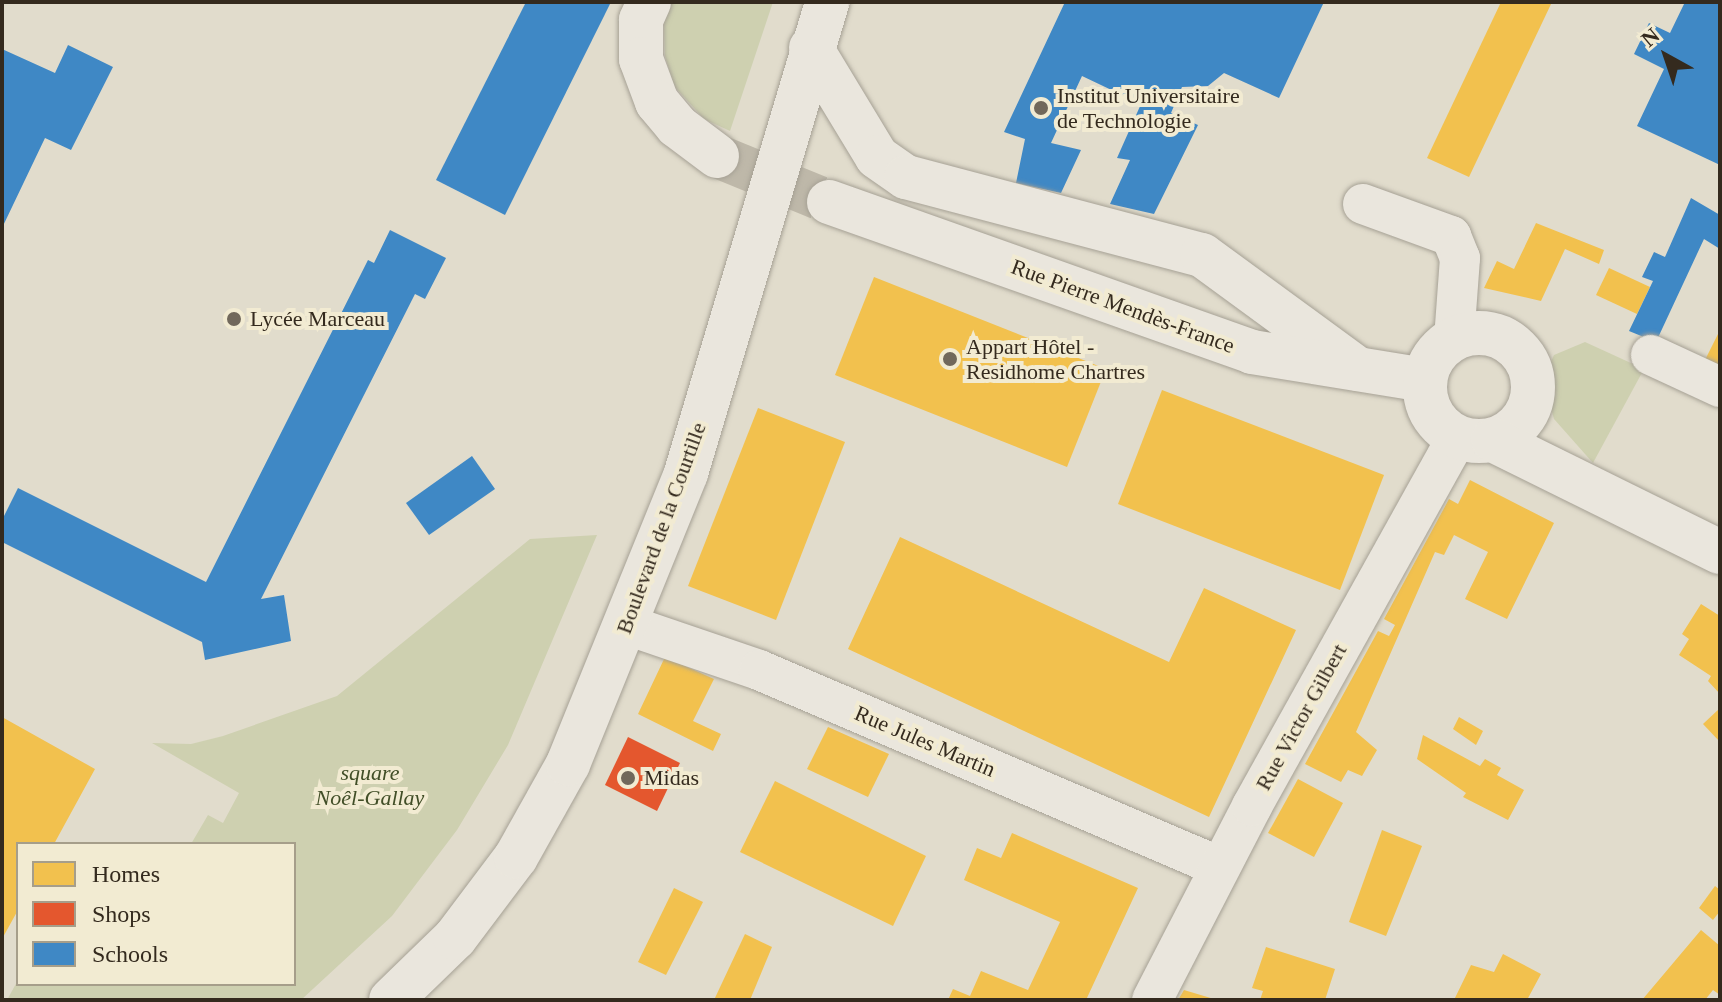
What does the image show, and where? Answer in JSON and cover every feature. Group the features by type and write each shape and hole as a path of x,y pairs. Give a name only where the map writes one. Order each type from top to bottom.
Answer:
{"main road":[{"path":"649,2 641,20 641,59 657,102 677,126 717,156"},
{"name":"Boulevard de la Courtille","path":"391,1000 455,938 516,857 568,764 627,625 686,473 827,2"},
{"path":"811,48 877,157 906,177 1202,255 1358,369"},
{"name":"Rue Pierre Mendès-France","path":"829,202 1252,352 1425,380"},
{"path":"1592,486 1531,405 1530,367 1514,344 1484,333 1454,339 1434,356 1425,380 1435,420 1592,486 1720,552"},
{"path":"1475,439 1516,427 1531,405"}],"street":[{"path":"1363,204 1451,236 1460,258 1454,339"},
{"path":"1651,355 1720,387"},
{"name":"Rue Victor Gilbert","path":"1152,1000 1220,867 1475,439"},
{"name":"Rue Jules Martin","path":"627,625 759,670 1220,867"}],"green space":[{"path":"671,2 773,2 730,131 704,119 674,86 665,56 664,21"},
{"path":"1585,342 1644,369 1593,463 1554,419 1543,379 1554,355"},
{"name":"square Noêl-Gallay","path":"597,535 508,745 457,830 392,916 301,1000 7,1000 16,984 296,986 296,842 192,842 208,815 223,823 239,793 152,743 191,744 223,736 337,696 530,539"}],"building: Homes":[{"path":"1501,2 1552,2 1469,177 1427,158"},
{"path":"1536,223 1604,250 1599,264 1565,249 1541,301 1484,288 1497,261 1514,269"},
{"path":"1609,268 1650,287 1637,314 1596,295"},
{"path":"874,277 1106,369 1067,467 835,375"},
{"path":"1720,330 1720,374 1702,366"},
{"path":"1162,390 1384,475 1340,590 1118,504"},
{"path":"758,408 845,442 776,620 688,586"},
{"path":"1470,480 1554,523 1507,619 1465,599 1488,552 1454,535 1444,555 1435,552 1356,732 1377,750 1362,776 1348,770 1341,782 1305,764 1378,631 1389,636 1395,625 1384,619 1449,499 1458,504"},
{"path":"900,537 1169,662 1204,588 1296,630 1209,817 848,649"},
{"path":"1701,604 1720,616 1720,694 1708,681 1711,676 1679,655 1689,639 1682,634"},
{"path":"665,657 714,679 693,721 721,734 713,751 638,714"},
{"path":"1720,708 1720,742 1703,724"},
{"path":"2,717 95,769 55,842 16,842 16,914 2,939"},
{"path":"1459,717 1483,731 1476,745 1453,729"},
{"path":"828,727 889,754 868,797 807,769"},
{"path":"1423,735 1480,766 1485,759 1501,768 1497,775 1524,790 1508,820 1463,797 1466,793 1417,759"},
{"path":"1298,779 1343,803 1314,857 1268,833"},
{"path":"775,781 926,856 893,926 740,852"},
{"path":"1382,830 1422,846 1386,936 1349,922"},
{"path":"1012,833 1138,888 1086,1000 948,1000 953,989 970,996 981,971 1028,990 1060,922 964,880 977,848 1001,858"},
{"path":"1715,886 1720,890 1720,911 1713,920 1699,908"},
{"path":"674,888 703,902 666,975 638,962"},
{"path":"1701,930 1720,946 1720,995 1713,990 1705,1000 1642,1000"},
{"path":"745,934 772,947 750,1000 714,1000"},
{"path":"1266,947 1335,969 1325,1000 1260,1000 1263,991 1252,988"},
{"path":"1503,954 1541,974 1527,1000 1454,1000 1471,965 1494,972"},
{"path":"1184,990 1214,999 1214,1000 1178,1000"}],"building: Shops":[{"path":"628,737 680,763 657,811 605,785"}],"building: Schools":[{"path":"526,2 611,2 505,215 436,180"},
{"name":"Institut Universitaire de Technologie","path":"1065,2 1324,2 1279,98 1224,73 1208,86 1182,87 1171,113 1198,125 1154,214 1110,204 1130,160 1117,158 1141,104 1082,76 1051,143 1081,150 1061,193 1016,183 1025,139 1004,132"},
{"path":"1685,2 1720,2 1720,165 1637,126 1664,69 1634,54 1649,23 1670,33"},
{"path":"68,45 113,67 71,150 45,138 2,228 2,49 55,73"},
{"path":"1691,198 1720,215 1720,249 1704,239 1656,342 1629,331 1653,281 1642,277 1654,252 1665,257"},
{"path":"390,230 446,258 425,299 415,294 261,599 284,595 291,641 205,660 202,642 2,542 2,520 18,488 206,582 368,260 374,263"},
{"path":"472,456 495,489 429,535 406,503"}],"tunnel":[{"path":"717,156 829,202"}],"place":[{"name":"Institut Universitaire de Technologie","path":"1041,108"},
{"name":"Lycée Marceau","path":"234,319"},
{"name":"Appart Hôtel - Residhome Chartres","path":"950,359"},
{"name":"Midas","path":"628,778"}]}
